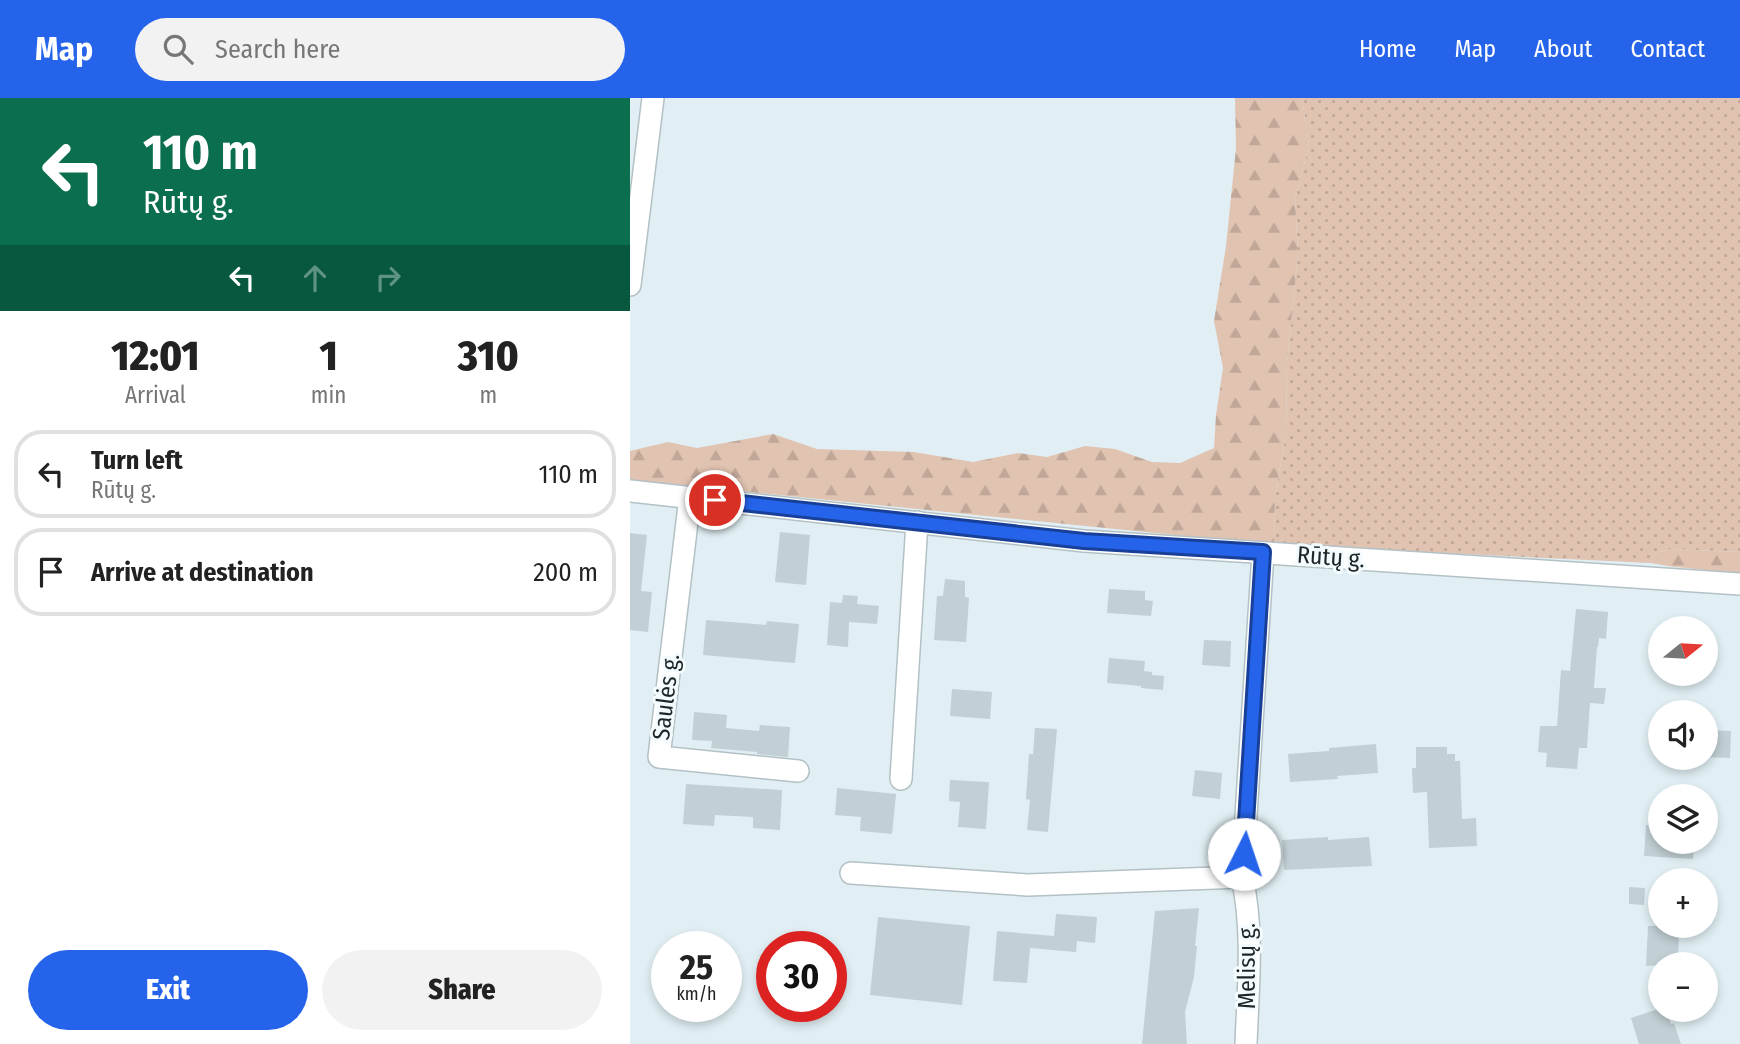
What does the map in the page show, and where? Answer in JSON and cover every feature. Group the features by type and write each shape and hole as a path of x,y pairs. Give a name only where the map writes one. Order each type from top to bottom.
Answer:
{"street":[{"path":"630,285 653,98"},
{"name":"Rūtų g.","path":"630,491 1084,541 1740,583"},
{"name":"Saulės g.","path":"690,497 659,757 798,771"},
{"path":"901,779 916,522"},
{"name":"Melisų g.","path":"1246,1044 1249,964 1246,896 1242,877 1263,552"},
{"path":"851,873 1028,885 1242,877"}],"green space":[{"path":"1235,98 1302,98 1309,145 1295,199 1298,254 1287,363 1286,434 1275,495 1274,545 630,480 630,451 668,442 697,448 773,434 817,449 914,452 973,462 1018,453 1047,457 1085,446 1115,449 1152,462 1180,463 1214,448 1223,368 1214,321 1226,246 1236,148"},
{"path":"1302,98 1740,98 1740,552 1671,549 1655,553 1651,563 1274,545 1275,495 1286,434 1287,363 1298,254 1295,199 1309,145"},
{"path":"1671,549 1740,552 1740,572 1651,563 1655,553"}],"building":[{"path":"780,532 810,535 806,585 775,582"},
{"path":"630,533 647,535 641,591 652,592 648,632 630,630"},
{"path":"945,579 965,581 965,597 969,598 966,642 934,640 937,596 943,596"},
{"path":"1109,589 1145,591 1145,600 1153,601 1151,616 1107,613"},
{"path":"843,595 858,596 857,604 879,606 877,624 849,622 848,647 827,645 830,602 842,603"},
{"path":"1576,609 1608,612 1606,639 1599,638 1597,647 1594,688 1606,688 1604,704 1590,703 1587,748 1579,748 1577,769 1546,767 1547,753 1538,752 1540,726 1557,726 1561,670 1570,671"},
{"path":"706,620 766,625 767,621 799,624 795,663 703,655"},
{"path":"1204,640 1231,641 1230,667 1202,665"},
{"path":"1109,658 1145,661 1144,671 1164,676 1163,690 1107,683"},
{"path":"952,689 992,692 990,719 950,716"},
{"path":"694,712 727,715 726,728 759,731 760,725 790,727 788,757 711,748 712,741 692,740"},
{"path":"1035,728 1057,729 1048,832 1027,830 1030,800 1026,799 1029,754 1033,754"},
{"path":"1718,730 1731,731 1730,758 1718,758"},
{"path":"1376,744 1378,773 1290,782 1288,754"},
{"path":"1416,747 1447,747 1447,754 1455,754 1455,761 1460,761 1462,819 1476,818 1477,846 1429,848 1427,792 1413,793 1412,768 1416,768"},
{"path":"1195,770 1222,773 1220,799 1192,796"},
{"path":"950,780 989,782 986,829 958,827 960,802 949,801"},
{"path":"686,784 782,790 780,830 753,828 753,817 715,815 714,826 683,824"},
{"path":"837,788 896,794 892,834 860,831 861,817 835,815"},
{"path":"1646,825 1648,854 1693,854 1693,859 1644,856"},
{"path":"1328,837 1328,840 1369,837 1372,866 1284,870 1282,840"},
{"path":"1629,887 1645,888 1644,905 1629,904"},
{"path":"1199,908 1194,977 1185,1012 1187,1044 1142,1044 1155,911"},
{"path":"1056,914 1097,917 1095,943 1077,941 1076,952 1030,948 1027,983 993,981 997,931 1054,936"},
{"path":"878,917 970,926 962,1005 870,995"},
{"path":"1648,926 1648,938 1679,938 1678,952 1648,952 1646,966"},
{"path":"1648,1012 1648,1022 1674,1023 1681,1044 1639,1044 1631,1018"}],"route":[{"path":"715,500 1084,541 1263,552 1244,854"}]}
